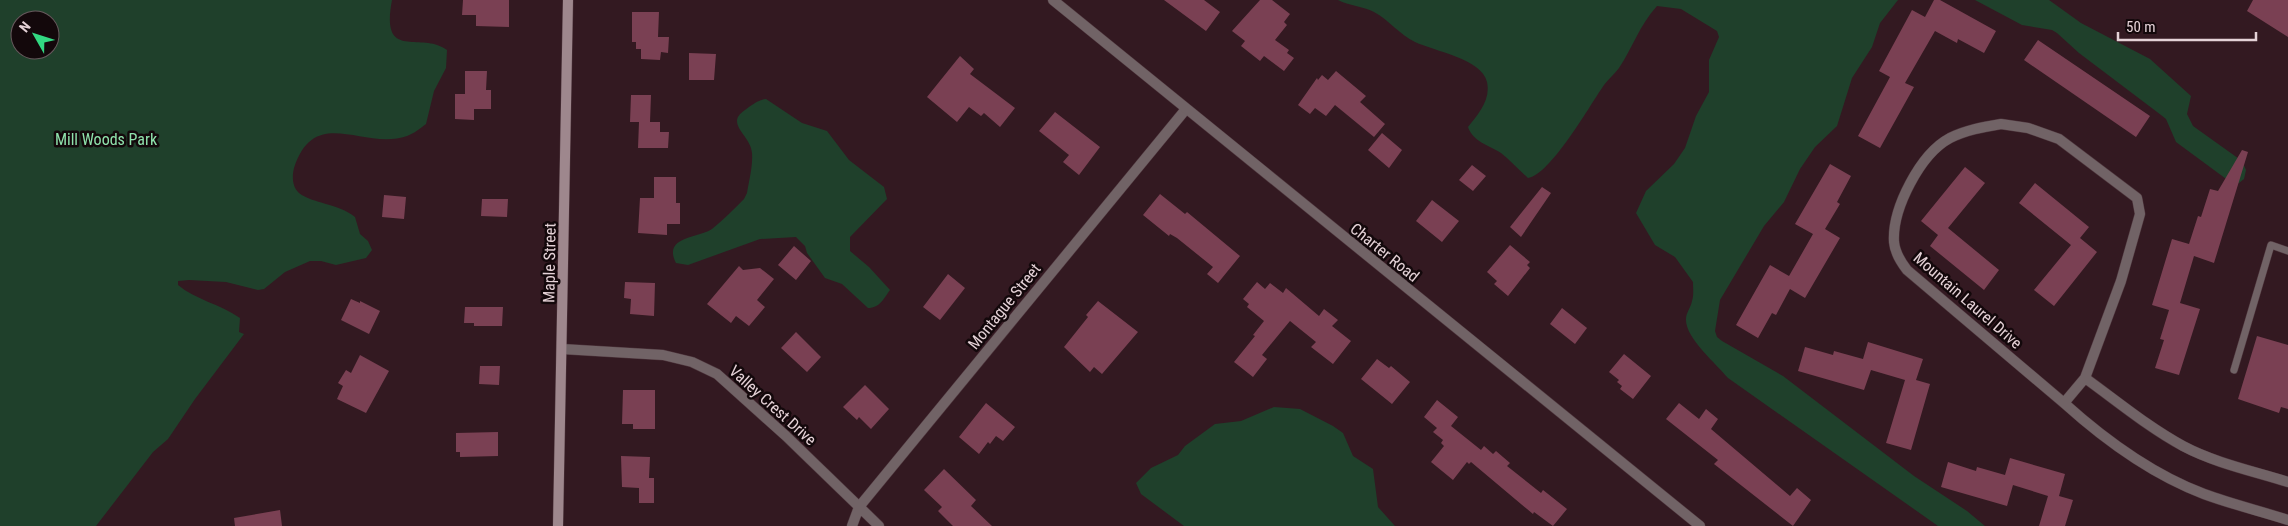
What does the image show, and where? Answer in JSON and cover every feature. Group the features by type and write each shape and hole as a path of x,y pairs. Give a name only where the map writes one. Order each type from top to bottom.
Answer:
{"main road":[{"name":"Maple Street","path":"558,526 568,0"}],"street":[{"name":"Charter Road","path":"1053,0 1698,525"},
{"name":"Montague Street","path":"852,526 859,507 1186,109"},
{"name":"Mountain Laurel Drive","path":"2064,403 2085,378 2121,281 2140,214 2138,198 2058,139 2028,128 2001,124 1974,128 1949,139 1928,155 1913,176 1896,222 1894,242 1897,256 1907,270 2095,431 2135,459 2203,494 2288,520"},
{"name":"Valley Crest Drive","path":"562,349 663,355 692,362 717,374 786,436 879,526"},
{"path":"2085,378 2141,419 2183,446 2219,461 2288,482"}],"lane":[{"path":"2234,370 2272,245 2288,251"}],"green space":[{"name":"Mill Woods Park","path":"0,0 392,0 390,19 392,32 397,38 405,41 437,45 447,50 446,68 434,91 426,124 407,136 390,139 342,134 327,134 314,138 303,149 293,174 294,185 299,193 305,197 348,212 355,217 360,234 368,241 372,250 366,258 336,265 321,261 310,261 285,272 264,289 258,290 226,282 178,281 178,285 185,290 240,318 239,332 244,334 195,399 168,439 153,452 96,526 0,526"},
{"path":"1338,0 1898,0 1880,23 1872,47 1852,78 1837,126 1815,147 1800,169 1784,202 1764,226 1720,300 1715,331 1717,337 1722,341 1783,376 1914,476 1967,511 1985,526 1938,526 1728,378 1702,350 1691,334 1686,319 1693,299 1693,282 1675,257 1655,245 1636,213 1646,191 1674,164 1685,148 1696,116 1709,92 1709,60 1719,37 1717,31 1681,9 1657,6 1645,21 1619,68 1604,85 1558,153 1537,174 1528,178 1501,153 1477,140 1470,132 1468,127 1483,106 1488,89 1483,74 1476,67 1456,57 1415,42 1374,12"},
{"path":"1975,0 2049,0 2081,23 2150,59 2191,96 2187,114 2193,126 2242,161 2246,170 2244,179 2239,183 2233,184 2176,142 2166,119 2079,53 2057,33 2052,30 2022,25"},
{"path":"766,99 802,123 827,131 849,160 884,187 887,199 850,237 850,251 869,267 890,290 876,306 868,308 842,284 825,278 807,253 805,246 796,237 760,239 688,265 676,263 673,254 674,248 678,243 712,229 744,199 751,173 752,153 751,147 740,130 737,120 739,115 745,110"},
{"path":"1274,407 1300,409 1343,433 1353,456 1373,469 1378,507 1395,526 1184,526 1141,494 1136,483 1151,468 1178,455 1185,446 1215,424 1241,421"}],"building":[{"path":"463,0 509,0 509,27 476,26 476,15 462,15"},
{"path":"1164,0 1204,0 1220,12 1206,31"},
{"path":"1260,0 1272,0 1290,14 1284,22 1287,25 1275,40 1289,50 1287,53 1294,58 1284,71 1264,56 1260,61 1241,46 1245,41 1232,31"},
{"path":"1934,0 1940,0 1996,31 1984,53 1958,39 1957,43 1935,31 1905,83 1914,87 1880,148 1858,136 1890,77 1879,71 1912,10 1925,17"},
{"path":"2253,0 2288,0 2288,37 2247,11"},
{"path":"632,12 659,12 658,37 669,37 668,53 661,52 660,60 641,59 641,49 636,49 636,42 632,42"},
{"path":"2038,40 2150,116 2136,137 2024,60"},
{"path":"689,53 716,54 714,80 689,80"},
{"path":"960,56 974,69 970,74 1015,108 1000,127 984,113 981,116 969,107 957,122 927,97"},
{"path":"465,71 487,71 486,90 491,90 491,109 474,109 474,120 455,119 455,94 465,94"},
{"path":"1336,71 1366,96 1360,102 1385,124 1374,137 1335,105 1326,116 1315,108 1310,114 1298,105 1317,78 1318,80 1322,75 1328,80"},
{"path":"631,95 651,95 650,122 660,122 660,132 669,132 668,148 638,148 639,122 630,122"},
{"path":"1055,112 1100,147 1079,175 1063,162 1069,155 1039,131"},
{"path":"1382,133 1402,150 1389,168 1368,150"},
{"path":"2242,150 2248,152 2214,263 2194,256 2180,303 2200,309 2179,375 2155,368 2164,340 2160,339 2169,310 2152,305 2172,239 2189,244 2198,216 2201,217 2210,189 2218,191"},
{"path":"1830,164 1851,176 1837,202 1840,204 1825,229 1840,238 1805,298 1790,289 1776,315 1772,313 1758,338 1736,325 1770,265 1789,276 1813,234 1795,224"},
{"path":"1472,165 1486,176 1473,191 1459,180"},
{"path":"1965,167 1985,183 1948,228 1999,270 1984,290 1930,246 1938,235 1921,221"},
{"path":"654,177 676,177 676,203 680,203 680,224 667,224 667,235 638,233 640,198 654,198"},
{"path":"2035,183 2089,227 2080,238 2097,252 2054,306 2034,290 2071,245 2019,203"},
{"path":"1542,187 1551,193 1521,237 1510,227"},
{"path":"1160,194 1185,214 1187,212 1240,256 1218,283 1207,274 1213,267 1177,238 1170,234 1169,236 1143,215"},
{"path":"384,195 406,197 404,219 382,217"},
{"path":"482,199 508,199 507,217 481,216"},
{"path":"1432,200 1459,221 1442,242 1416,221"},
{"path":"1510,245 1530,262 1527,265 1530,268 1508,296 1494,284 1497,281 1487,272"},
{"path":"794,246 811,261 796,280 778,265"},
{"path":"739,266 743,270 760,268 774,279 757,300 765,307 749,326 736,316 731,323 707,304"},
{"path":"948,274 965,288 940,320 923,307"},
{"path":"625,282 655,283 654,316 630,314 631,299 624,298"},
{"path":"1257,282 1265,289 1270,283 1283,293 1286,288 1319,316 1324,309 1338,320 1332,326 1351,341 1333,364 1311,347 1316,342 1290,321 1262,355 1267,359 1253,377 1234,362 1255,336 1253,335 1264,321 1247,307 1249,304 1243,299"},
{"path":"351,299 360,303 360,301 380,311 369,334 341,320"},
{"path":"1098,301 1138,332 1102,374 1094,367 1090,372 1064,347"},
{"path":"465,307 503,307 502,326 474,326 474,323 464,323"},
{"path":"1562,308 1587,328 1575,344 1550,324"},
{"path":"796,332 821,357 807,372 781,348"},
{"path":"2257,336 2288,345 2288,409 2281,407 2279,413 2238,399"},
{"path":"1868,342 1923,359 1916,380 1930,384 1911,450 1886,443 1905,380 1871,370 1864,390 1798,371 1805,347 1833,355 1834,351 1863,359"},
{"path":"1624,354 1651,376 1633,399 1620,389 1622,386 1617,382 1619,380 1609,372"},
{"path":"360,355 389,371 366,413 337,399 343,386 338,383 346,370 351,373"},
{"path":"1377,359 1389,368 1391,366 1410,382 1392,404 1361,379"},
{"path":"480,366 500,366 499,385 479,384"},
{"path":"865,385 889,409 871,429 859,417 857,420 843,407"},
{"path":"623,390 655,390 655,429 633,429 633,424 622,424"},
{"path":"1437,400 1458,417 1451,426 1481,450 1484,446 1493,454 1496,451 1510,463 1507,466 1541,493 1543,490 1567,509 1553,526 1534,512 1533,514 1471,462 1469,464 1467,462 1453,480 1431,462 1444,446 1441,443 1443,440 1433,432 1437,428 1424,417"},
{"path":"986,403 1015,427 1003,441 996,436 990,444 988,442 979,454 959,437"},
{"path":"1679,403 1699,419 1706,409 1718,419 1711,429 1790,496 1797,488 1811,500 1793,526 1714,464 1718,460 1666,419"},
{"path":"498,432 498,456 460,457 460,452 456,452 456,433"},
{"path":"621,456 650,457 649,478 654,478 654,503 639,503 639,488 622,487"},
{"path":"2010,458 2065,474 2059,496 2073,500 2065,526 2039,526 2048,496 2013,485 2007,506 1941,487 1948,462 1976,471 1977,467 2005,475"},
{"path":"944,469 976,500 971,506 992,526 953,526 938,511 942,507 924,490"},
{"path":"280,510 282,526 235,526 234,518"}]}
